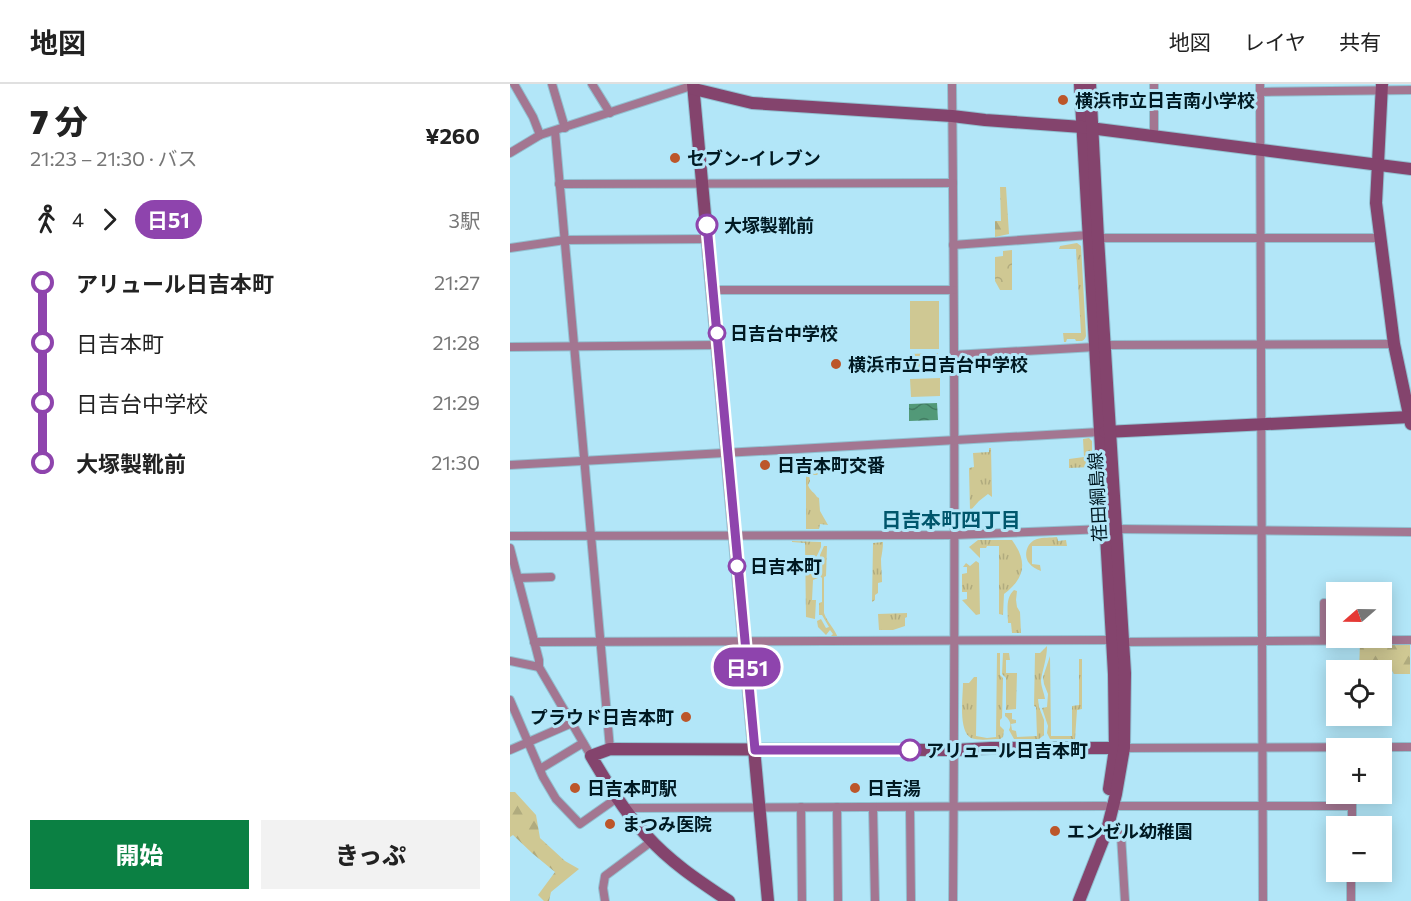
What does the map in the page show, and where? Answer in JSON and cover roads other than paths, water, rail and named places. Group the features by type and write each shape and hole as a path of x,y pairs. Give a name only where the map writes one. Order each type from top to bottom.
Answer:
{"street":[{"path":"513,84 533,117 540,135"},
{"path":"552,84 565,128"},
{"path":"592,84 610,113"},
{"path":"952,84 955,750 953,901"},
{"name":"荏田綱島線","path":"1078,901 1107,830 1120,748 1125,673 1118,641 1087,127 1080,84"},
{"name":"荏田綱島線","path":"1087,127 1090,84"},
{"path":"1154,84 1154,135"},
{"path":"694,87 768,901"},
{"path":"510,153 540,135 694,87 752,103 1087,127 1411,169"},
{"path":"510,465 1262,424 1410,420 1394,344 1376,203 1382,87"},
{"path":"1263,901 1260,88 1382,87 1411,90"},
{"path":"555,131 610,749"},
{"path":"559,184 952,183"},
{"path":"953,245 1094,237 1380,238"},
{"path":"510,248 564,240 708,239"},
{"path":"712,290 953,290"},
{"path":"954,355 1100,346 1394,344"},
{"path":"510,347 718,345"},
{"path":"510,536 954,535 1111,529 1411,532"},
{"path":"510,548 539,667 620,803 666,855 729,901"},
{"path":"518,578 551,577"},
{"path":"1324,603 1324,640"},
{"path":"534,642 1411,640"},
{"path":"510,660 539,667"},
{"path":"510,700 540,769 556,799 580,824 620,803 759,808 1352,806 1352,816"},
{"path":"510,750 572,723"},
{"path":"540,769 583,743"},
{"path":"1392,747 1411,747"},
{"path":"591,756 610,749 1326,748"},
{"name":"荏田綱島線","path":"1071,901 1109,806"},
{"path":"801,807 802,901"},
{"path":"837,807 838,901"},
{"path":"873,808 875,901"},
{"path":"910,808 911,901"},
{"path":"1107,830 1116,831 1121,835 1125,901"},
{"path":"605,901 603,888 605,876 652,841"},
{"path":"1351,882 1351,901"}],"water":[{"path":"937,403 938,420 909,421 909,404"}],"place":[{"name":"横浜市立日吉南小学校","path":"1063,100"},
{"name":"セブン-イレブン","path":"675,158"},
{"name":"大塚製靴前","path":"707,225"},
{"name":"日吉台中学校","path":"717,333"},
{"name":"横浜市立日吉台中学校","path":"836,364"},
{"name":"日吉本町交番","path":"765,465"},
{"name":"日吉本町","path":"737,566"},
{"name":"プラウド日吉本町","path":"686,717"},
{"name":"アリュール日吉本町","path":"910,750"},
{"name":"日吉本町駅","path":"575,788"},
{"name":"日吉湯","path":"855,788"},
{"name":"まつみ医院","path":"610,824"},
{"name":"エンゼル幼稚園","path":"1055,831"}],"district":[{"name":"日吉本町四丁目","path":"951,519"}]}
